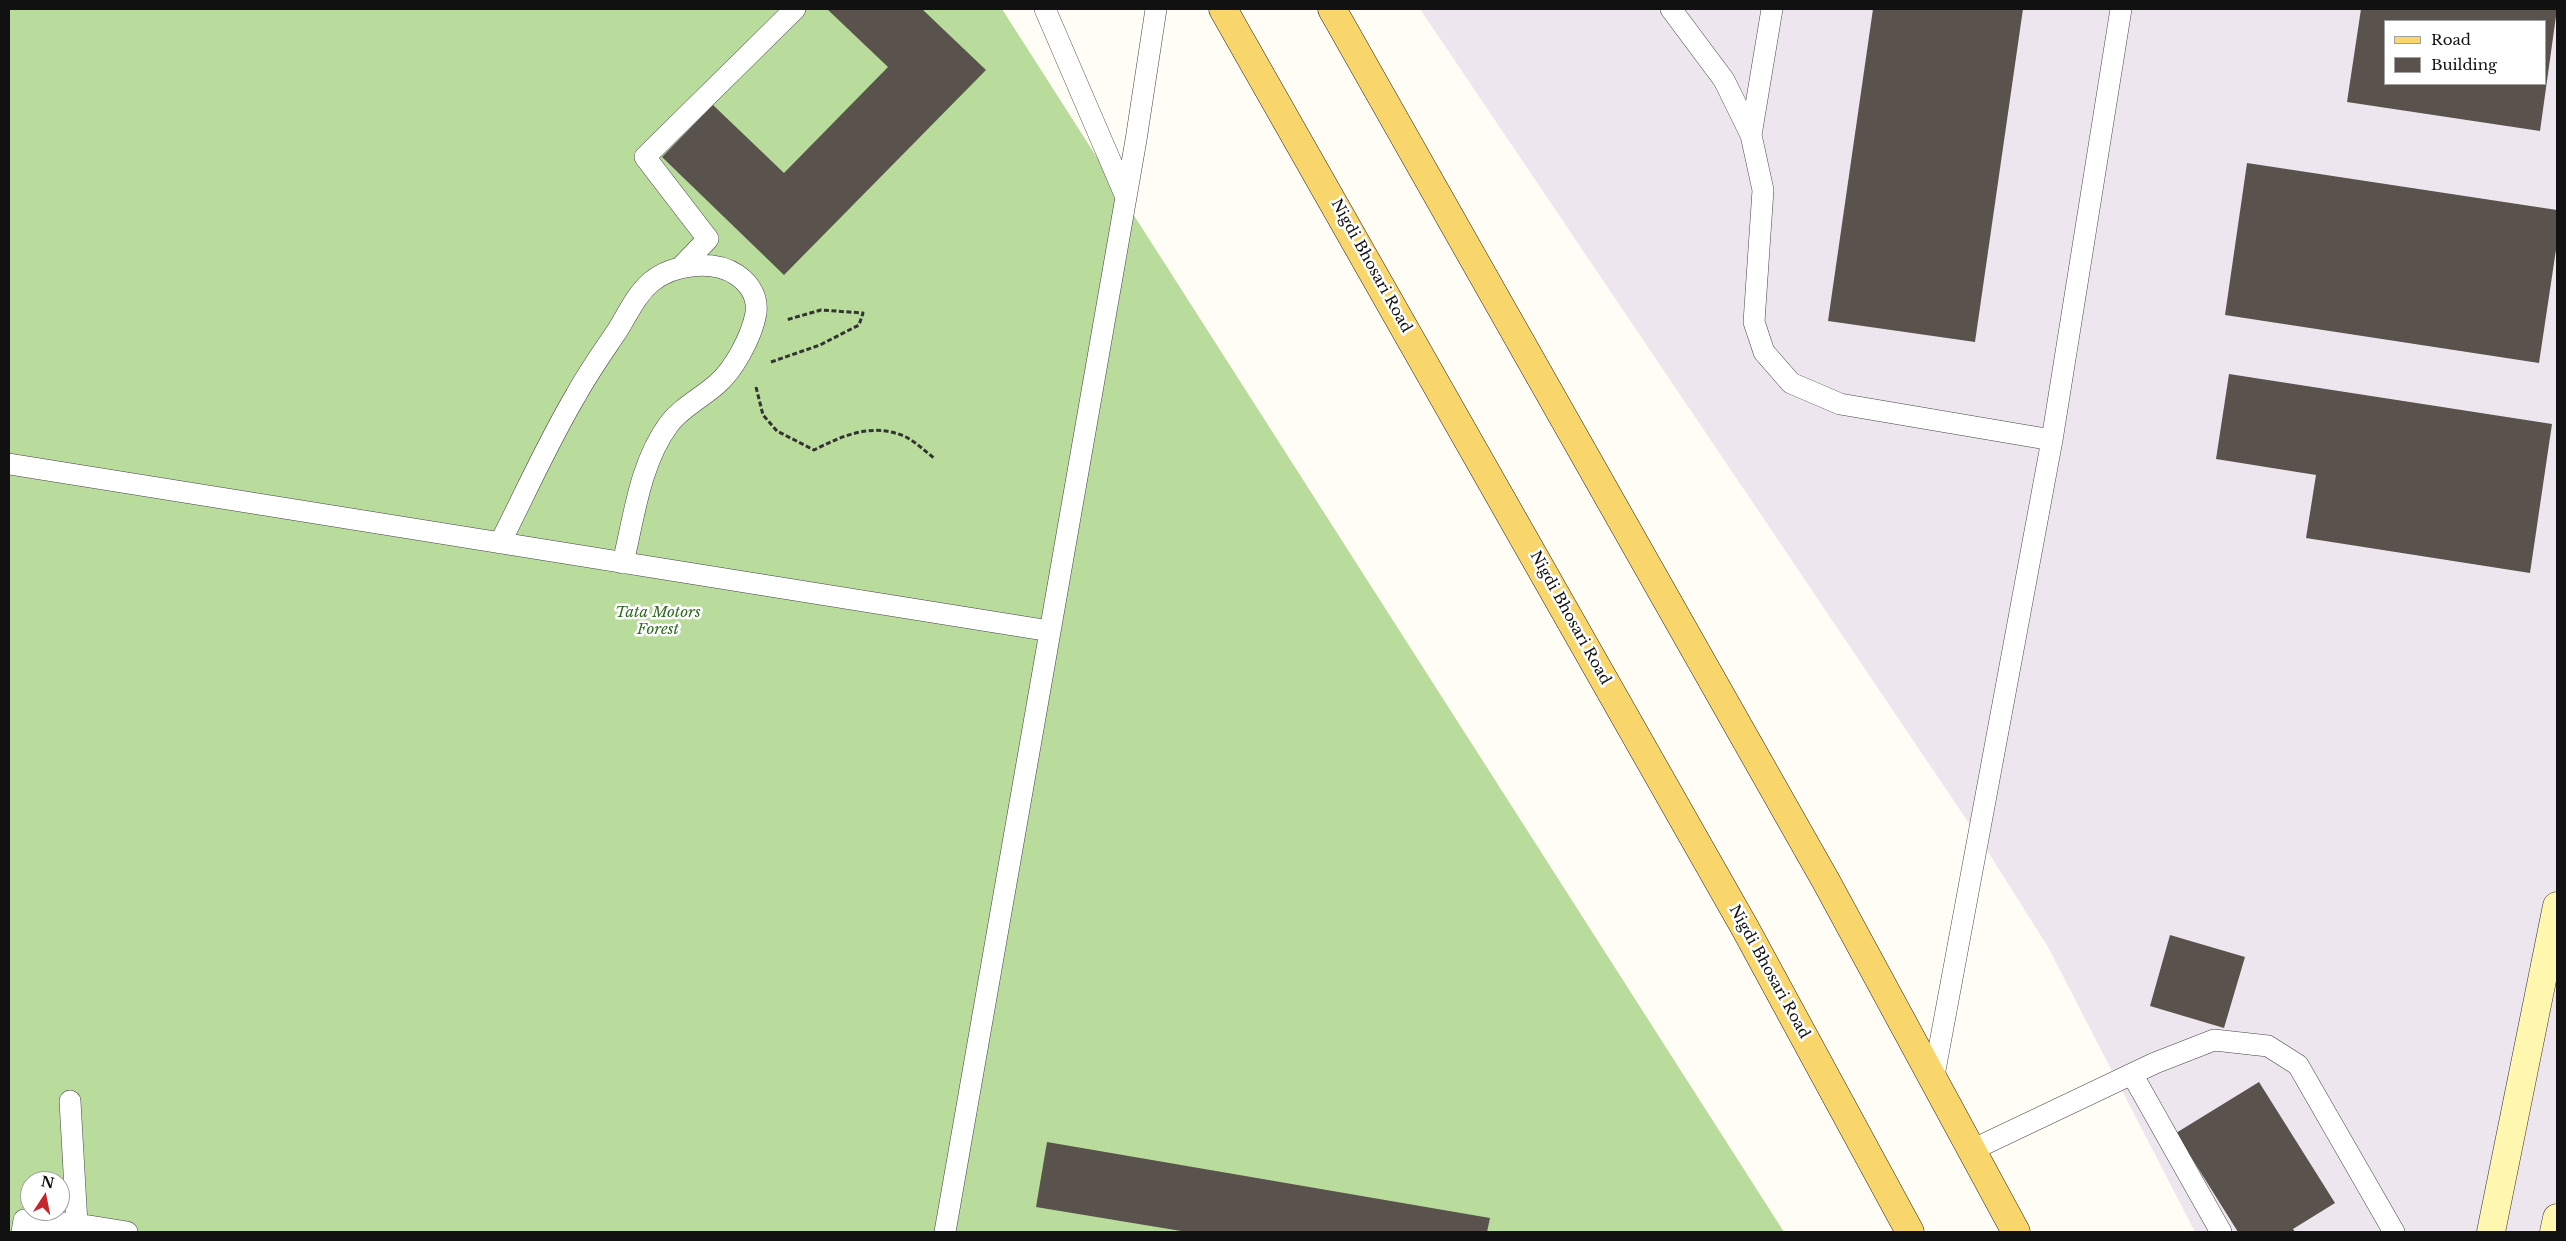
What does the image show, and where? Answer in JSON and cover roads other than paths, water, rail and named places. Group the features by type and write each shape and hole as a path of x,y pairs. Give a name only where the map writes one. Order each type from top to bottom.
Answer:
{"main road":[{"name":"Nigdi Bhosari Road","path":"1224,9 1745,928 1910,1232"},
{"path":"1332,9 1827,883 2016,1232"}],"street":[{"path":"2491,1232 2557,906"},
{"path":"2554,1232 2557,1218"}],"lane":[{"path":"682,267 708,239 645,157 795,9"},
{"path":"1045,9 1126,197"},
{"path":"945,1232 1126,197 1156,9"},
{"path":"1671,9 1724,80 1751,135 1763,190 1754,322 1764,352 1791,383 1840,404 2052,440"},
{"path":"1751,135 1772,9"},
{"path":"1933,1080 2052,440 2121,9"},
{"path":"500,543 574,397 631,305 652,282 682,267 698,265 735,274 748,283 755,297 756,311 752,330 740,353 718,384 670,423 655,450 641,484 623,563"},
{"path":"9,464 1050,631"},
{"path":"1972,1150 2132,1074 2214,1040 2268,1046 2298,1065 2394,1232"},
{"path":"2132,1074 2221,1232"},
{"path":"70,1101 77,1224"},
{"path":"22,1232 24,1220 77,1224 127,1232"}],"park label":[{"name":"Tata Motors Forest","path":"658,622"}]}
